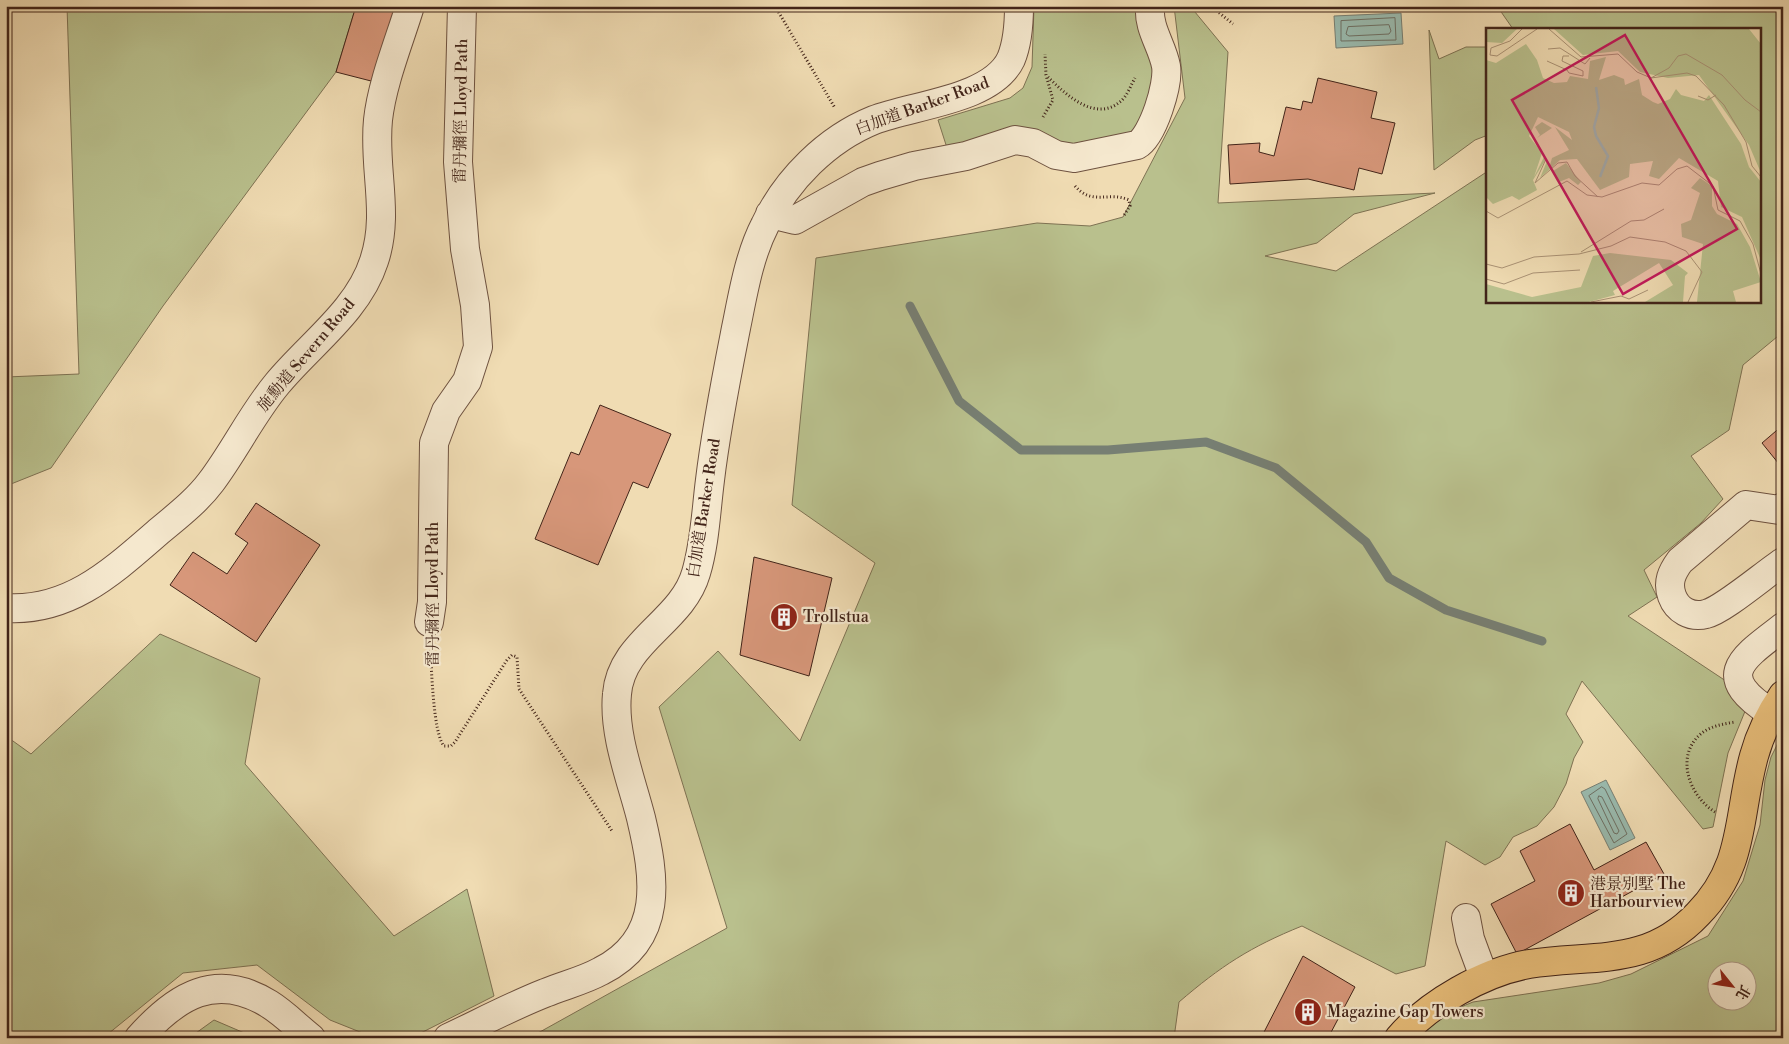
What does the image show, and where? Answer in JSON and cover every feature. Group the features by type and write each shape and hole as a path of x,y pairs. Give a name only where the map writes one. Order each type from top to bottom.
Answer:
{"main road":[{"path":"1399,1038 1437,1006 1484,977 1528,965 1620,957 1656,946 1686,926 1712,900 1730,868 1736,851 1753,757 1777,704"}],"street":[{"name":"施勳道 Severn Road","path":"6,608 24,609 47,606 94,583 120,565 191,504 212,480 276,385 347,308 370,272 381,232 378,120 410,6"},
{"name":"雷丹彌徑 Lloyd Path","path":"429,622 432,602 434,443 446,411 467,380 478,348 475,305 465,249 458,162 462,6"},
{"name":"白加道 Barker Road","path":"448,1038 523,1002 584,979 612,966 633,948 645,926 651,897 652,868 618,722 618,683 629,658 684,601 697,572 715,436 745,287 759,237 770,214 794,180 812,162 850,132 873,120 964,94 993,81 1010,60 1017,41 1019,6"},
{"path":"770,214 778,218 795,220 863,182 914,166 966,156 1015,140 1033,143 1056,155 1074,158 1130,148 1145,138 1151,128 1167,72 1152,27 1150,6"},
{"path":"1783,507 1779,510 1746,505 1680,561 1672,571 1670,592 1680,608 1688,613 1704,615 1719,608 1783,562"},
{"path":"1777,704 1744,693 1738,676 1739,667 1749,653 1783,628"},
{"path":"1466,918 1470,939 1484,977"},
{"path":"139,1038 158,1018 181,999 215,989 241,992 256,997 282,1013 311,1038"}],"path":[{"path":"775,6 850,132"},
{"path":"1211,6 1233,24"},
{"path":"1044,46 1046,75 1053,100 1041,120 1044,129 1051,138 1060,167 1084,195 1092,198 1104,196 1129,200 1130,206 1123,217"},
{"path":"1046,75 1066,95 1099,110 1111,108 1122,101 1138,74"},
{"name":"雷丹彌徑 Lloyd Path","path":"429,622 437,721 442,744 448,747 455,742 507,660 512,655 517,657 519,688 617,838"},
{"path":"1722,816 1707,807 1697,795 1689,780 1686,763 1692,746 1700,734 1714,726 1738,722"}],"green space":[{"path":"67,6 356,6 336,72 163,306 51,468 6,486 6,377 79,374"},
{"path":"1034,6 1140,6 1159,68 1142,130 1120,143 948,151 938,120 1010,98 1023,88 1032,67"},
{"path":"1174,6 1190,6 1228,52 1218,203 1435,193 1354,214 1317,243 1265,256 1336,271 1486,172 1486,302 1762,302 1762,28 1512,28 1497,6 1783,6 1783,332 1743,365 1729,430 1691,456 1723,499 1701,523 1644,570 1657,597 1628,616 1738,689 1748,704 1728,753 1713,827 1703,829 1582,681 1566,714 1583,742 1574,758 1566,784 1554,807 1537,826 1513,837 1500,857 1485,865 1446,841 1425,966 1396,974 1302,926 1237,958 1179,1002 1174,1038 529,1038 727,928 659,707 718,651 800,741 875,563 792,505 816,258 1037,223 1090,226 1123,217 1185,98"},
{"path":"1429,30 1439,59 1466,47 1486,47 1486,136 1475,140 1434,170"},
{"path":"160,634 260,678 245,764 394,936 467,889 494,996 411,1038 375,1038 330,1020 257,965 183,973 103,1038 6,1038 6,736 31,754"},
{"path":"1783,733 1783,1038 1404,1038 1441,1015 1473,1002 1599,983 1631,974 1708,936 1743,881 1760,825 1765,780 1771,757"},
{"path":"214,1020 256,1038 189,1038"}],"water":[{"path":"1401,13 1403,44 1336,48 1334,16"},
{"path":"1606,780 1635,838 1610,850 1581,792"}],"building":[{"path":"356,6 395,6 375,82 336,72"},
{"path":"1318,78 1377,92 1371,118 1395,123 1382,174 1359,168 1354,190 1308,179 1230,184 1228,145 1260,143 1259,152 1274,156 1286,107 1301,110 1303,101 1312,103"},
{"path":"600,405 671,434 648,488 633,482 598,565 535,539 571,452 579,455"},
{"path":"1783,425 1783,469 1762,443"},
{"path":"256,503 320,545 256,642 170,585 193,552 227,574 248,543 235,534"},
{"name":"Trollstua","path":"754,557 832,578 809,676 740,655"},
{"name":"港景別墅 The Harbourview","path":"1570,824 1594,870 1646,842 1664,874 1517,954 1491,904 1535,881 1520,851"},
{"name":"Magazine Gap Towers","path":"1303,956 1355,987 1328,1038 1261,1038"}],"waterway":[{"path":"910,306 959,401 1021,450 1108,450 1206,442 1276,468 1366,542 1389,578 1446,610 1542,641"}],"place":[{"name":"Trollstua","path":"784,617"},
{"name":"港景別墅 The Harbourview","path":"1571,893"},
{"name":"Magazine Gap Towers","path":"1308,1012"}]}
